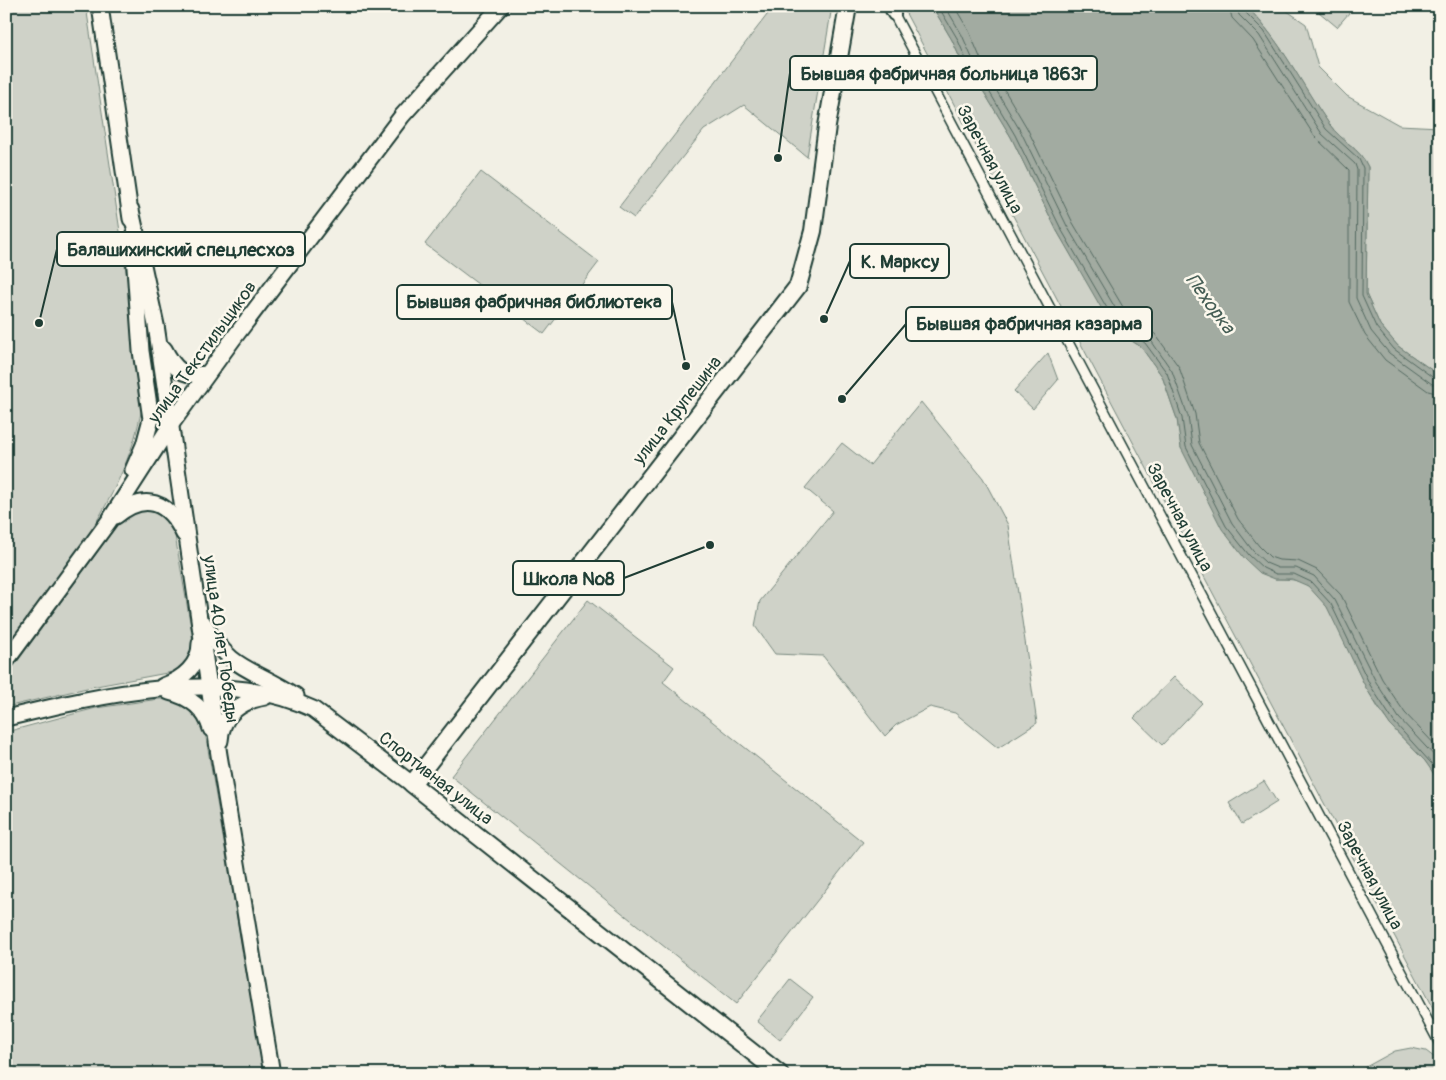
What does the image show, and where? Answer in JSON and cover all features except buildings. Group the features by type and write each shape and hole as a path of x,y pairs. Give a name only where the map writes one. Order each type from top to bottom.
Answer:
{"main road":[{"name":"улица Крупешина","path":"412,784 798,286 812,238 827,126 848,6"},
{"name":"Спортивная улица","path":"412,784 780,1074"}],"street":[{"name":"улица 40 лет Победы","path":"100,6 131,210 156,325 172,423 219,755 272,1074"},
{"name":"улица Текстильщиков","path":"6,661 109,521 172,423 207,374 402,116 501,6"},
{"name":"Заречная улица","path":"892,10 1440,1044"},
{"name":"улица 40 лет Победы","path":"109,521 141,452 151,419 141,351 131,210"},
{"path":"156,325 173,366 187,374 207,374"},
{"path":"109,521 133,504 143,501 155,503 166,509 174,518 185,535 189,547"},
{"path":"156,689 182,678 195,664 200,648 199,609"},
{"path":"199,609 210,634 229,658 245,669 284,688 313,709"},
{"name":"Спортивная улица","path":"6,718 87,698 156,689 210,688 281,696 313,709 412,784"},
{"path":"156,689 184,696 200,708 210,725 219,755"},
{"path":"219,755 222,727 232,711 254,699 281,696"}],"shaded area":[{"path":"6,6 86,6 145,397 130,452 106,505 76,554 6,648"},
{"path":"774,6 832,6 807,157 744,105 704,130 634,218 619,207"},
{"path":"902,6 932,6 952,40 967,74 979,84 1011,137 1057,231 1093,292 1120,333 1141,347 1162,376 1177,419 1181,448 1275,579 1288,579 1300,582 1318,595 1335,620 1360,677 1381,712 1396,731 1430,766 1440,783 1440,1022"},
{"path":"1246,6 1280,6 1306,24 1318,67 1347,96 1399,125 1440,127 1440,376 1398,346 1380,325 1366,294 1368,167 1365,160 1334,131 1271,35"},
{"path":"1324,6 1355,6 1337,27 1319,12"},
{"path":"481,172 599,262 544,334 425,244"},
{"path":"147,310 165,418 155,428 158,417 148,352"},
{"path":"1048,353 1058,380 1033,409 1014,391"},
{"path":"921,402 983,478 1008,525 1037,723 998,748 955,713 930,707 896,725 885,736 823,656 775,654 755,626 760,601 833,511 805,488 842,443 870,465"},
{"path":"142,507 165,514 174,530 192,633 193,653 178,671 91,687 6,707 6,677 123,517"},
{"path":"588,600 674,667 663,682 863,842 736,1004 451,776"},
{"path":"1174,677 1202,703 1162,745 1134,718"},
{"path":"159,699 183,703 197,717 205,732 264,1074 6,1074 6,732 96,708"},
{"path":"1264,781 1277,802 1242,824 1229,803"},
{"path":"790,979 813,997 780,1040 757,1021"},
{"path":"1411,1048 1426,1051 1439,1061 1440,1074 1353,1074 1395,1051"}],"water":[{"name":"Пехорка","path":"932,6 1246,6 1281,49 1334,131 1365,160 1368,167 1366,294 1380,325 1398,346 1440,376 1440,783 1425,761 1390,725 1366,688 1327,607 1308,586 1292,579 1275,579 1260,573 1245,559 1222,529 1181,448 1177,419 1162,376 1141,347 1120,333 1107,318 1057,231 1011,137 979,84 967,74 952,40"}],"place":[{"name":"Бывшая фабричная больница 1863г","path":"778,158"},
{"name":"К. Марксу","path":"824,319"},
{"name":"Балашихинский спецлесхоз","path":"39,323"},
{"name":"Бывшая фабричная библиотека","path":"686,366"},
{"name":"Бывшая фабричная казарма","path":"842,399"},
{"name":"Школа №8","path":"710,545"}]}
